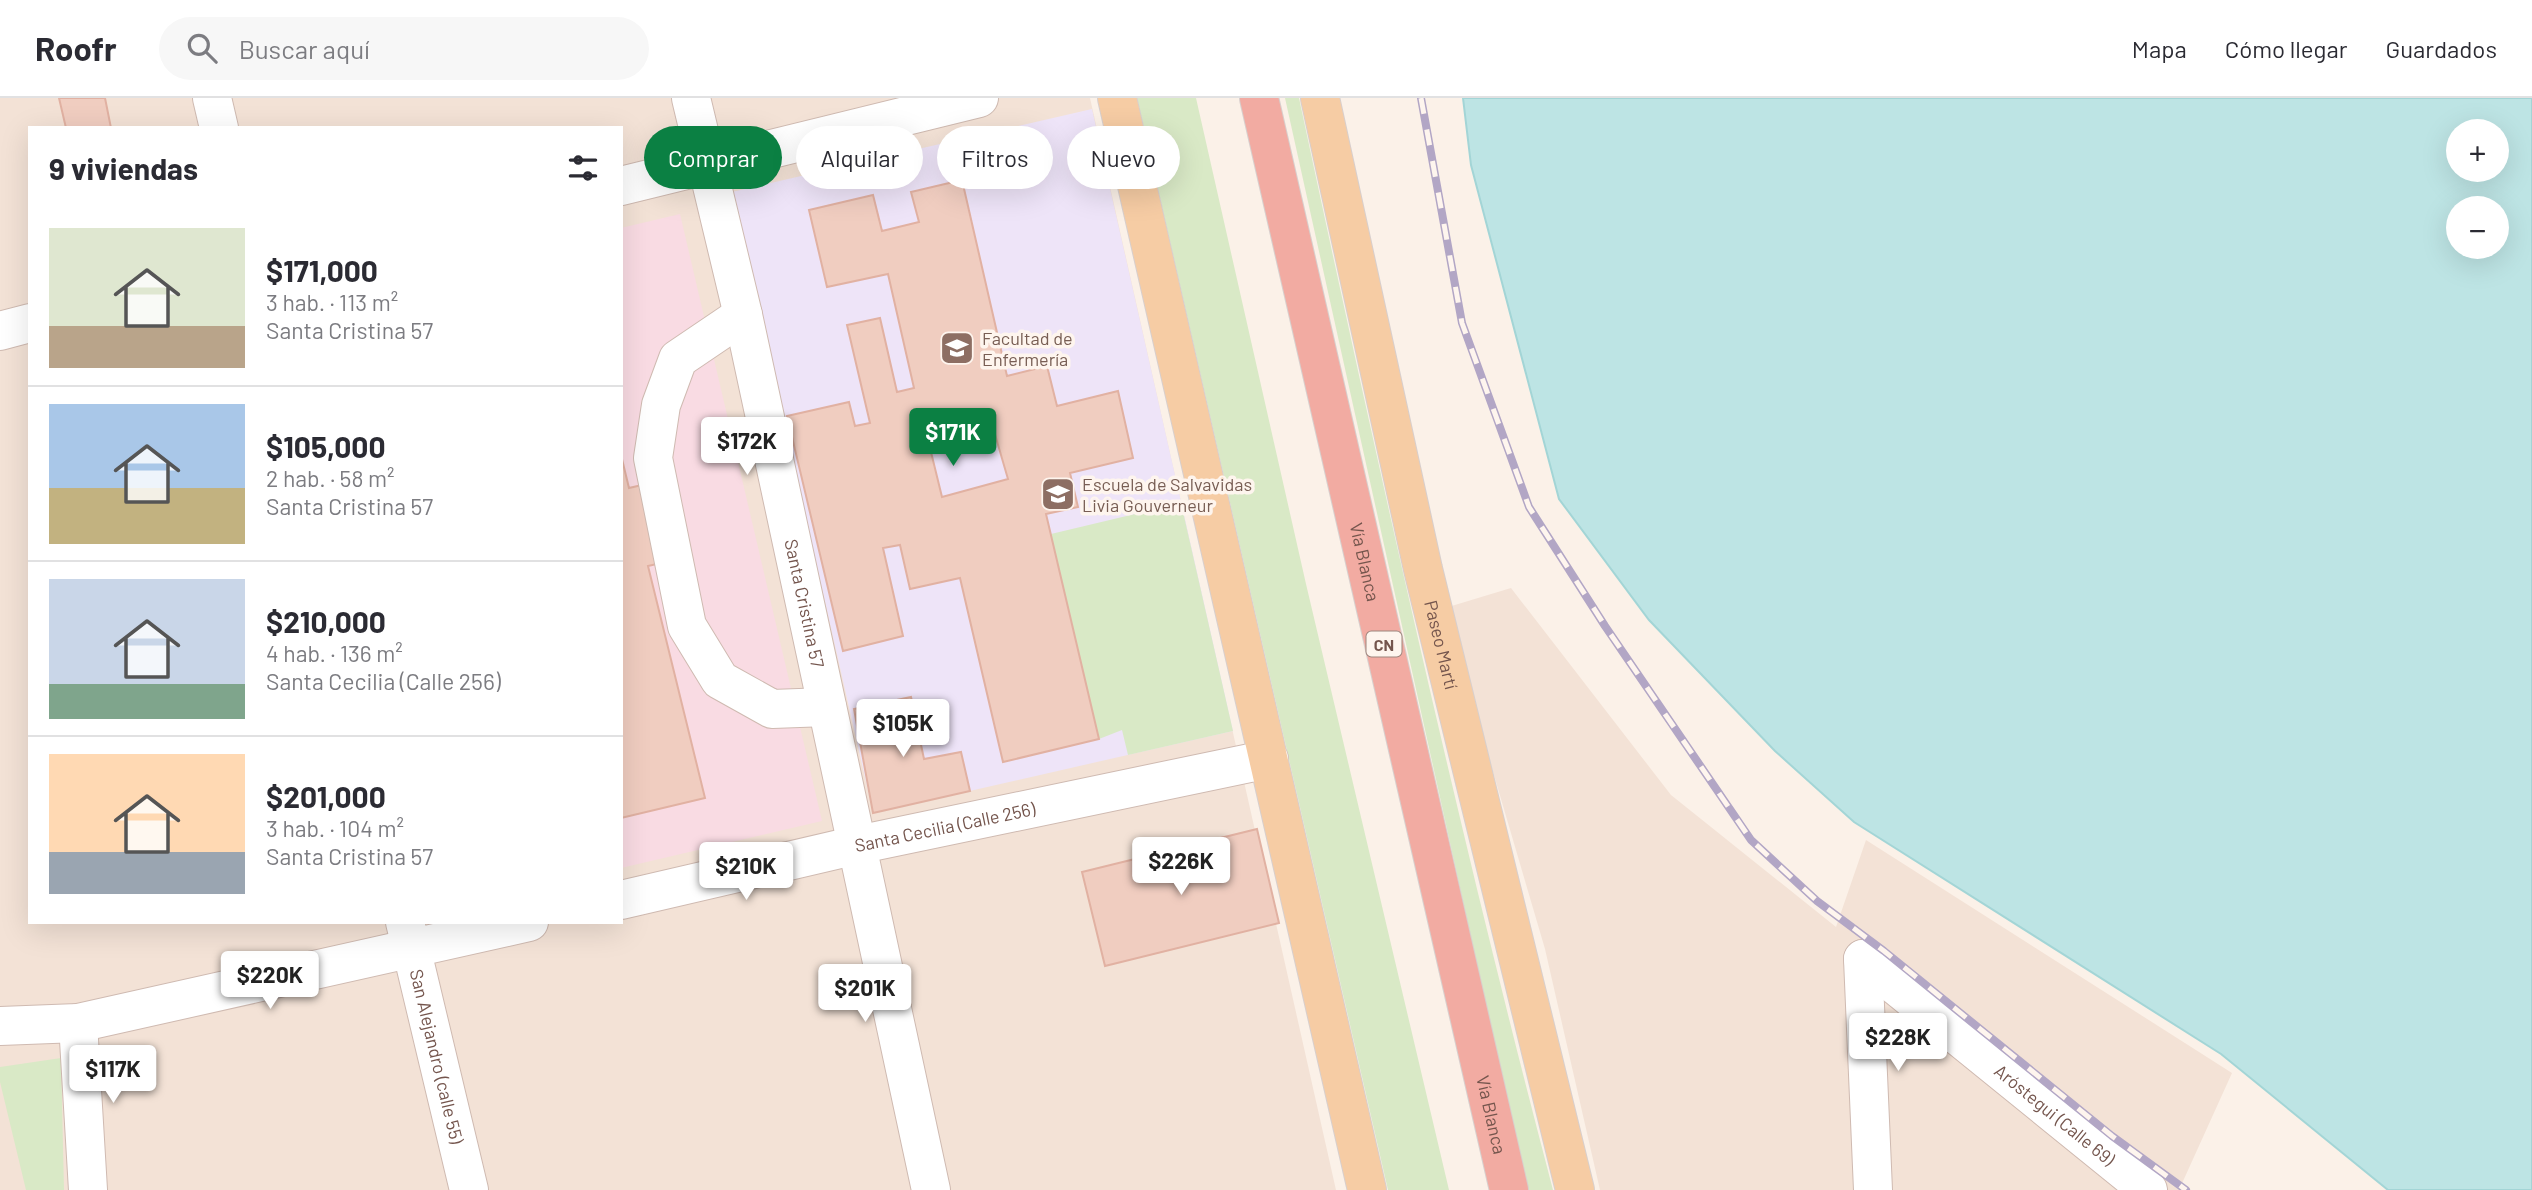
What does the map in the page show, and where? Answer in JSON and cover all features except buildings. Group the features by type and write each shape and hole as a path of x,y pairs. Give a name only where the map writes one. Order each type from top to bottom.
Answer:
{"highway":[{"name":"Vía Blanca","path":"1259,98 1509,1190"}],"main road":[{"path":"1117,98 1367,1190"},
{"name":"Paseo Martí","path":"1320,98 1423,569 1575,1190"}],"street":[{"path":"212,98 219,126"},
{"name":"Santa Cristina 57","path":"691,98 697,126"},
{"path":"782,147 979,98"},
{"path":"623,186 644,181"},
{"name":"Santa Cristina 57","path":"712,189 743,315 931,1190"},
{"path":"743,315 678,359 662,405 653,458 687,625 720,680 772,709 827,707"},
{"path":"0,331 28,324"},
{"name":"Santa Cecilia (Calle 256)","path":"623,901 857,845 1269,759"},
{"path":"0,1026 78,1023 409,936 512,924"},
{"name":"San Alejandro (calle 55)","path":"409,936 469,1190"},
{"name":"Aróstegui (Calle 69)","path":"1873,1190 1863,959 2148,1190"},
{"path":"78,1023 88,1190"}],"shaded area":[{"path":"0,98 1090,98 1096,126 1067,126 1067,189 1110,189 1336,1190 0,1190"},
{"name":"Facultad de Enfermería","path":"1092,109 1096,126 1067,126 1067,189 1110,189 1233,731 873,813 732,192 745,189 782,189 782,180 796,177 796,189 923,189 923,148 937,145 937,189 1053,189 1053,126 1018,126"},
{"path":"680,214 822,821 623,868 623,228"},
{"path":"1511,588 1671,795 1836,927 1866,840 2232,1073 2179,1190 1600,1190 1545,949 1445,608"}],"green space":[{"path":"1137,98 1196,98 1306,584 1449,1190 1388,1190 1158,189 1180,189 1180,126 1143,126"},
{"path":"1285,98 1299,98 1420,646 1484,918 1553,1190 1527,1190"},
{"path":"1181,503 1233,731 1128,755 1122,730 1099,739 1051,534"},
{"path":"61,1058 64,1190 26,1190 0,1082 0,1067"}],"water":[{"path":"1463,98 2532,98 2532,1190 2388,1190 2221,1054 1854,822 1775,751 1649,620 1559,499 1471,165"}],"railway":[{"path":"1421,98 1462,323 1529,507 1605,626 1751,840 1817,901 1884,951 2112,1136 2186,1190"}],"place":[{"name":"Facultad de Enfermería","path":"957,348"},
{"name":"Escuela de Salvavidas Livia Gouverneur","path":"1058,494"}]}
